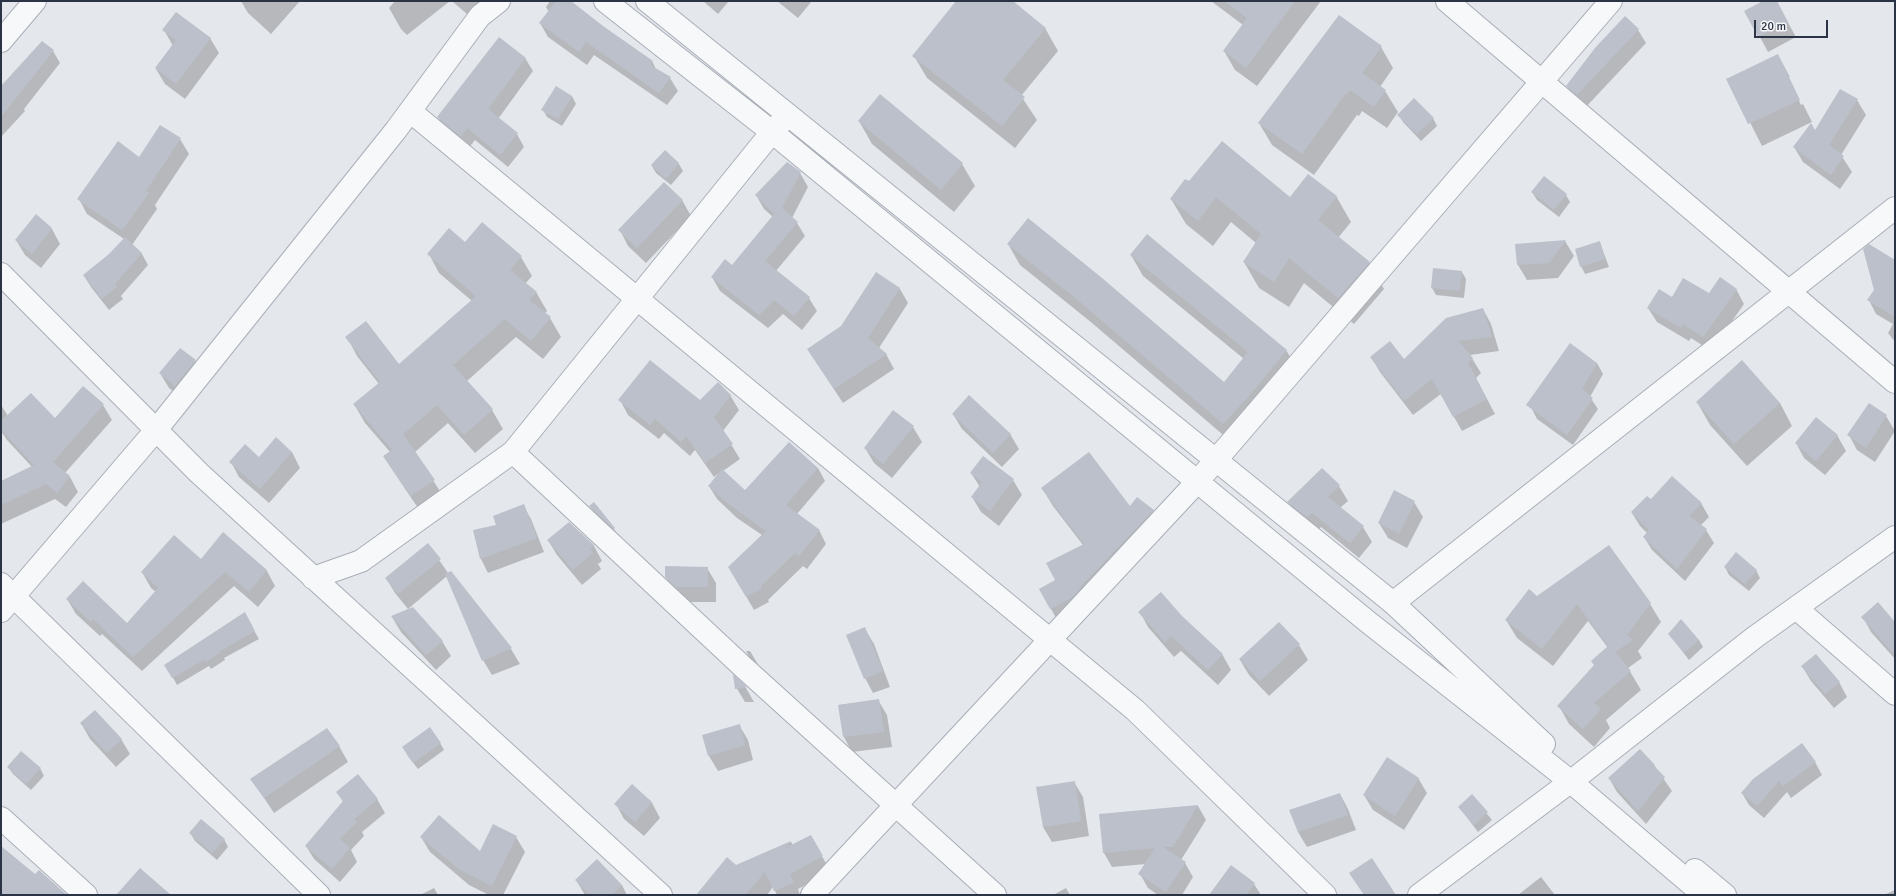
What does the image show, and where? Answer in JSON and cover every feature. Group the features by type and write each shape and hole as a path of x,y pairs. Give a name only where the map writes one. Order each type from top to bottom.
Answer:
{"street":[{"path":"1,40 35,1"},
{"path":"319,895 5,597 156,430 410,111 480,16 499,1"},
{"path":"605,1 772,132 1374,627 1725,895"},
{"path":"647,1 1392,603 1574,779 1704,895"},
{"path":"1447,1 1895,382"},
{"path":"812,895 1197,482 1611,1"},
{"path":"410,111 1135,710 1325,895"},
{"path":"313,578 361,561 513,452 772,132 788,115"},
{"path":"1392,603 1895,208"},
{"path":"1,274 199,473 661,895"},
{"path":"513,452 742,666 996,895"},
{"path":"1419,895 1574,779 1754,637 1895,537"},
{"path":"1796,608 1895,694"},
{"path":"1,818 86,895"}],"building":[{"path":"556,1 571,1 603,26 653,61 650,65 671,77 659,93 586,42 579,52 539,23"},
{"path":"956,1 1013,1 1046,28 1003,80 1025,97 1002,126 912,56"},
{"path":"1224,1 1295,1 1246,68 1223,51 1247,18"},
{"path":"1763,1 1777,1 1788,22 1758,37 1744,11"},
{"path":"176,12 211,38 176,84 155,68 176,40 162,30"},
{"path":"1339,15 1382,46 1362,73 1386,90 1374,107 1350,90 1346,95 1345,94 1302,154 1258,123"},
{"path":"1625,16 1639,29 1577,95 1566,86 1595,48"},
{"path":"499,37 526,58 488,109 518,133 500,155 467,128 461,137 437,117"},
{"path":"42,41 54,50 1,117 1,86"},
{"path":"1778,54 1800,100 1748,124 1726,79"},
{"path":"556,86 572,96 558,119 541,110"},
{"path":"1840,89 1858,99 1829,145 1844,156 1831,175 1793,147 1811,123 1815,130"},
{"path":"880,94 963,163 941,190 858,121"},
{"path":"1414,98 1434,118 1417,134 1397,115"},
{"path":"160,125 181,138 146,191 149,193 122,230 77,199 118,141 139,157"},
{"path":"1222,141 1290,197 1308,174 1337,196 1318,220 1370,262 1338,298 1289,258 1274,282 1243,262 1261,234 1216,197 1198,221 1170,199 1185,179 1189,181"},
{"path":"665,150 679,163 666,179 651,165"},
{"path":"787,162 801,172 782,208 798,222 765,261 810,297 794,316 774,300 759,315 711,277 725,259 732,265 774,214 755,195"},
{"path":"1544,176 1567,194 1554,210 1531,192"},
{"path":"664,182 683,200 637,248 618,230"},
{"path":"36,214 52,228 32,254 15,240"},
{"path":"1028,218 1102,278 1224,382 1248,352 1130,255 1147,234 1287,350 1248,397 1223,424 1079,301 1007,244"},
{"path":"482,222 522,256 510,270 537,292 529,300 551,317 531,341 505,319 453,365 493,409 464,435 437,405 403,434 435,480 410,496 383,456 392,450 353,404 380,382 345,337 366,321 399,364 476,296 427,254 449,228 465,242"},
{"path":"125,237 142,253 115,284 117,287 102,299 83,275 109,254"},
{"path":"1566,240 1549,263 1517,265 1515,244"},
{"path":"1600,241 1605,259 1580,267 1575,249"},
{"path":"1869,244 1895,260 1895,317 1867,300 1874,290 1863,249"},
{"path":"1433,268 1462,271 1460,291 1431,288"},
{"path":"876,272 900,288 868,338 887,354 834,389 807,349 841,326"},
{"path":"1720,277 1737,289 1703,337 1683,324 1681,328 1647,308 1659,289 1672,297 1683,278 1709,293"},
{"path":"1483,308 1492,337 1458,341 1473,358 1468,363 1487,399 1453,417 1432,379 1404,401 1370,357 1390,341 1404,359 1446,318"},
{"path":"1570,343 1597,363 1582,389 1593,398 1567,435 1526,405"},
{"path":"180,348 196,360 175,386 159,373"},
{"path":"650,360 700,400 718,382 731,395 714,417 733,444 705,463 686,436 681,442 655,419 650,425 618,400"},
{"path":"1742,360 1780,403 1734,444 1696,402"},
{"path":"83,386 104,404 53,462 70,476 57,493 46,484 1,505 1,481 34,465 1,430 1,421 31,393 55,418"},
{"path":"969,395 1011,434 993,453 952,414"},
{"path":"1869,403 1887,415 1866,448 1847,435"},
{"path":"893,410 914,426 883,464 864,448"},
{"path":"1816,417 1838,435 1816,461 1795,443"},
{"path":"276,437 292,452 260,489 229,462 245,444 259,457"},
{"path":"789,442 818,468 786,505 820,530 799,556 795,553 761,586 762,588 746,597 728,567 766,531 729,504 708,486 722,469 745,490"},
{"path":"1089,452 1130,506 1137,497 1154,510 1079,588 1080,589 1073,597 1050,609 1039,589 1055,580 1046,563 1084,544 1041,488"},
{"path":"983,456 1014,479 990,511 971,497 982,482 970,473"},
{"path":"1322,468 1340,485 1328,497 1364,526 1350,543 1312,513 1307,517 1287,502"},
{"path":"1672,476 1702,503 1689,516 1707,529 1677,569 1643,537 1649,530 1631,512 1647,496 1651,499"},
{"path":"1394,490 1415,501 1399,534 1378,523"},
{"path":"594,502 615,528 614,529 589,506"},
{"path":"524,504 537,538 480,559 473,530 496,525 493,516"},
{"path":"569,522 594,545 590,549 593,553 573,570 547,540"},
{"path":"223,532 267,570 249,592 225,572 133,657 93,619 91,622 66,599 83,581 127,623 158,588 141,572 174,535 201,559"},
{"path":"428,543 441,559 398,594 385,578"},
{"path":"1609,545 1651,603 1627,635 1633,640 1615,652 1631,671 1594,703 1601,709 1583,729 1557,706 1594,665 1591,661 1608,646 1577,604 1542,649 1505,620 1529,589 1537,596"},
{"path":"1736,552 1757,570 1745,584 1724,567"},
{"path":"665,566 708,567 708,587 675,587 665,577"},
{"path":"451,571 512,648 482,661 445,574"},
{"path":"1161,592 1182,616 1223,654 1208,670 1171,636 1165,642 1138,612"},
{"path":"1878,602 1895,622 1895,655 1861,617"},
{"path":"413,607 443,641 426,655 391,616"},
{"path":"245,612 255,631 220,651 221,652 206,662 204,660 172,678 164,665"},
{"path":"1681,619 1699,640 1684,653 1668,634"},
{"path":"1279,622 1300,644 1260,681 1239,659"},
{"path":"865,627 883,671 864,679 846,635"},
{"path":"1816,654 1840,682 1825,694 1801,666"},
{"path":"734,675 747,687 735,689"},
{"path":"879,699 884,732 843,737 838,705"},
{"path":"95,710 122,739 107,753 80,723"},
{"path":"740,724 745,745 708,756 702,735"},
{"path":"430,727 441,743 413,763 402,747"},
{"path":"327,728 340,746 264,798 250,779"},
{"path":"1802,743 1816,762 1783,786 1779,781 1757,806 1741,793 1753,779"},
{"path":"1640,749 1665,777 1638,811 1608,778"},
{"path":"21,751 41,768 26,784 7,767"},
{"path":"1387,757 1419,778 1395,816 1363,795"},
{"path":"358,774 378,799 354,819 357,822 340,839 350,848 332,869 305,846 343,801 336,792"},
{"path":"1075,781 1081,821 1043,827 1036,787"},
{"path":"632,784 652,802 635,822 614,804"},
{"path":"1340,793 1348,815 1298,832 1289,810"},
{"path":"1472,794 1488,812 1474,825 1458,807"},
{"path":"1198,805 1173,847 1163,847 1186,862 1166,892 1138,874 1155,848 1103,853 1099,814"},
{"path":"439,815 480,851 493,824 517,836 492,886 460,870 420,837"},
{"path":"201,819 225,839 212,853 189,833"},
{"path":"811,835 823,856 790,874 794,883 774,891 765,872 745,895 696,895 727,857 736,865 791,841 785,848"},
{"path":"1,846 35,874 39,870 67,895 1,895"},
{"path":"1372,858 1396,895 1364,895 1349,873"},
{"path":"597,859 622,885 612,895 590,895 575,880"},
{"path":"1231,865 1255,883 1246,895 1209,895"},
{"path":"140,868 171,895 116,895"}]}
